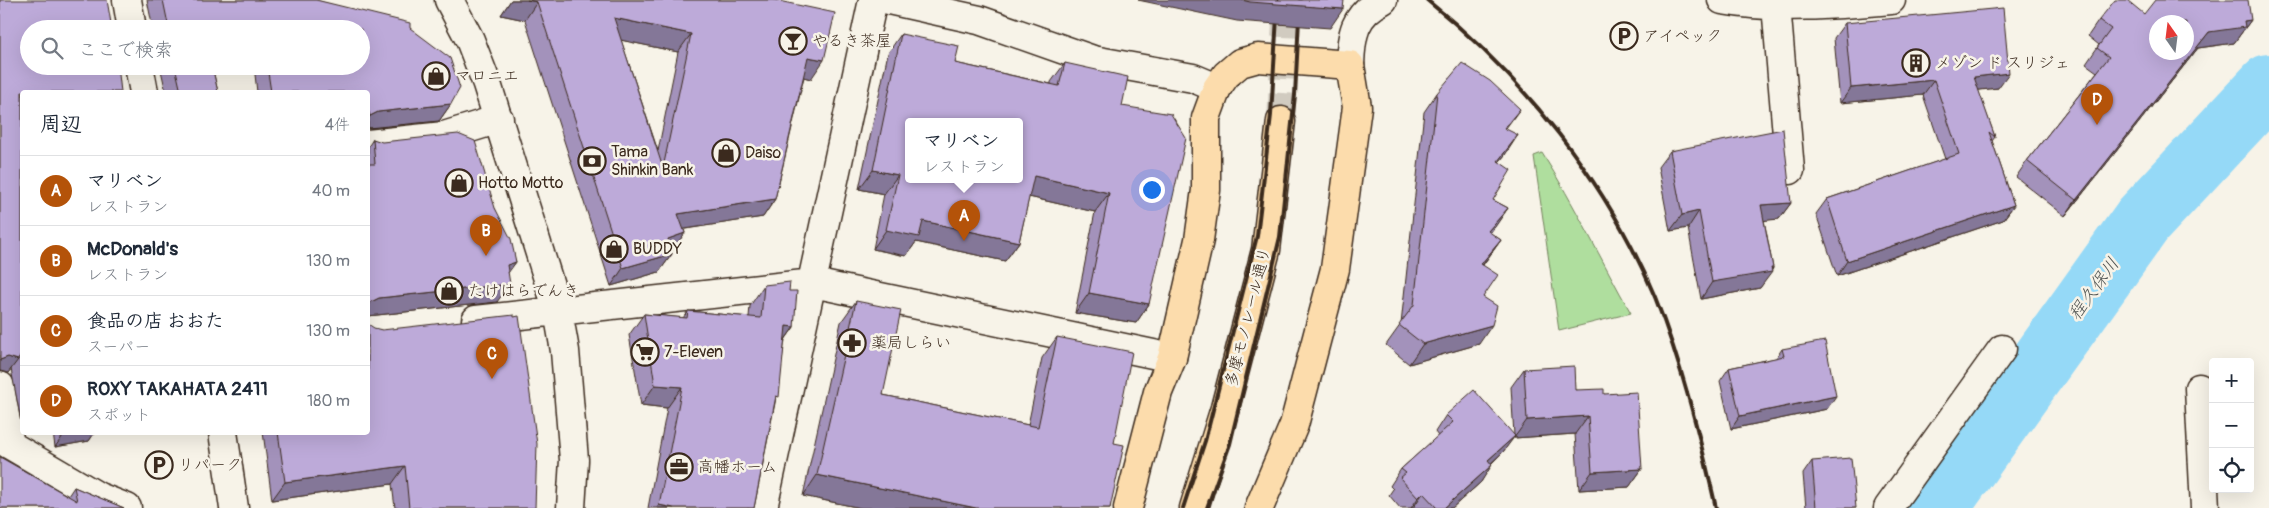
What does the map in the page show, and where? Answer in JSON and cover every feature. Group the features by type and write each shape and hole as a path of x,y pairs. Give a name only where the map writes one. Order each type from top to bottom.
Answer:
{"main road":[{"path":"1128,508 1158,392 1172,358 1199,240 1206,190 1206,118 1216,88 1226,75 1240,63 1258,58 1350,65 1356,107 1335,268 1294,425 1260,508"},
{"name":"多摩モノレール通り","path":"1194,508 1225,408 1266,250 1281,121"}],"street":[{"path":"127,0 130,20"},
{"path":"763,508 873,0"},
{"path":"889,0 979,20 1093,60 1193,78 1216,88"},
{"path":"1350,65 1350,44 1360,18 1371,6 1383,0"},
{"path":"1722,0 1744,4 1776,5 1832,5 1891,0"},
{"path":"448,1 470,40 498,119 558,311 566,351 574,460 571,508"},
{"path":"1776,5 1790,170"},
{"path":"141,75 144,90"},
{"path":"370,144 444,136 498,119"},
{"path":"454,322 813,283 1172,358"},
{"path":"1888,508 2002,349"},
{"path":"0,386 5,442 99,497 127,508"},
{"path":"2199,388 2205,508"},
{"path":"223,435 234,508"}],"green space":[{"path":"1542,153 1631,313 1559,331 1534,156"}],"building":[{"path":"0,0 107,0 110,20 20,20 20,75 119,75 121,90 20,90 20,357 18,360 8,357 0,360"},
{"path":"163,0 316,0 410,23 410,28 450,58 460,88 451,104 378,112 370,116 370,90 271,90 268,75 370,75 370,20 167,20"},
{"path":"527,0 774,0 835,13 824,60 808,57 775,199 678,214 685,233 668,239 672,254 623,268 537,2","holes":["614,18 691,34 663,168"]},
{"path":"1242,0 1344,0 1343,9"},
{"path":"2115,0 2127,0 2144,14 2155,0 2248,0 2251,20 2244,21 2245,27 2209,32 2194,51 2194,15 2149,15 2149,60 2187,60 2076,200 2027,161 2109,57 2097,48 2111,29 2099,20"},
{"path":"2003,8 2009,73 1974,77 1995,137 1989,132 2014,205 1847,261 1827,199 1959,154 1934,80 1851,88 1845,23"},
{"path":"901,34 959,46 955,63 1059,86 1065,63 1128,77 1122,106 1171,114 1186,138 1149,304 1089,293 1109,193 1034,176 1019,242 923,221 919,237 886,230 898,175 873,170"},
{"path":"1462,63 1490,81 1520,109 1504,128 1518,135 1498,161 1511,170 1493,200 1508,208 1488,231 1501,240 1481,264 1498,275 1483,297 1497,306 1492,325 1423,344 1399,325 1414,305 1437,93"},
{"path":"177,75 214,75 218,90 181,90"},
{"path":"1783,129 1791,203 1761,205 1773,268 1771,268 1772,272 1712,282 1699,211 1682,215 1670,151"},
{"path":"458,134 475,141 495,208 511,239 516,262 507,265 510,284 379,298 370,303 370,164 375,164 373,139 382,142"},
{"path":"790,282 789,291 797,291 794,327 786,326 779,397 776,396 754,508 674,508 659,505 682,387 655,385 644,314 687,318 688,311 761,318 764,285"},
{"path":"856,301 901,310 883,395 1038,427 1057,337 1132,352 1114,443 1124,445 1110,508 976,508 817,475"},
{"path":"514,315 514,317 519,316 537,444 535,508 409,508 405,466 285,482 278,435 370,435 370,325 382,330"},
{"path":"1825,341 1836,396 1740,416 1729,368 1784,356 1782,349"},
{"path":"1574,366 1575,390 1604,389 1604,394 1637,392 1642,469 1592,472 1588,416 1527,420 1524,369"},
{"path":"1474,390 1515,436 1488,460 1492,465 1444,508 1437,508 1423,493 1418,498 1400,478 1406,473 1401,469 1453,422 1446,415"},
{"path":"0,457 77,501 74,487 124,508 0,508"},
{"path":"1851,458 1856,508 1816,508 1812,461"}],"waterway":[{"name":"程久保川","path":"1937,508 2143,220 2269,85"}],"tunnel":[{"path":"1281,121 1287,0"}],"railway":[{"path":"1183,508 1205,441 1257,236 1271,115 1278,0"},
{"path":"1207,508 1230,444 1280,237 1295,95 1300,0"},
{"path":"1427,0 1463,30 1529,98 1587,173 1613,213 1635,254 1665,323 1690,401 1716,508"}],"place":[{"name":"アイペック","path":"1624,36"},
{"name":"やるき茶屋","path":"793,41"},
{"name":"メゾン ド スリジェ","path":"1916,63"},
{"name":"マロニエ","path":"436,76"},
{"name":"ROXY TAKAHATA 2411","path":"2097,125"},
{"name":"Daiso","path":"726,153"},
{"name":"Tama Shinkin Bank","path":"592,161"},
{"name":"Hotto Motto","path":"459,183"},
{"name":"マリベン","path":"964,241"},
{"name":"BUDDY","path":"614,249"},
{"name":"McDonald's","path":"486,256"},
{"name":"たけはらでんき","path":"449,291"},
{"name":"薬局しらい","path":"852,343"},
{"name":"7-Eleven","path":"645,352"},
{"name":"食品の店 おおた","path":"492,379"},
{"name":"リパーク","path":"159,465"},
{"name":"高幡ホーム","path":"679,467"}]}
